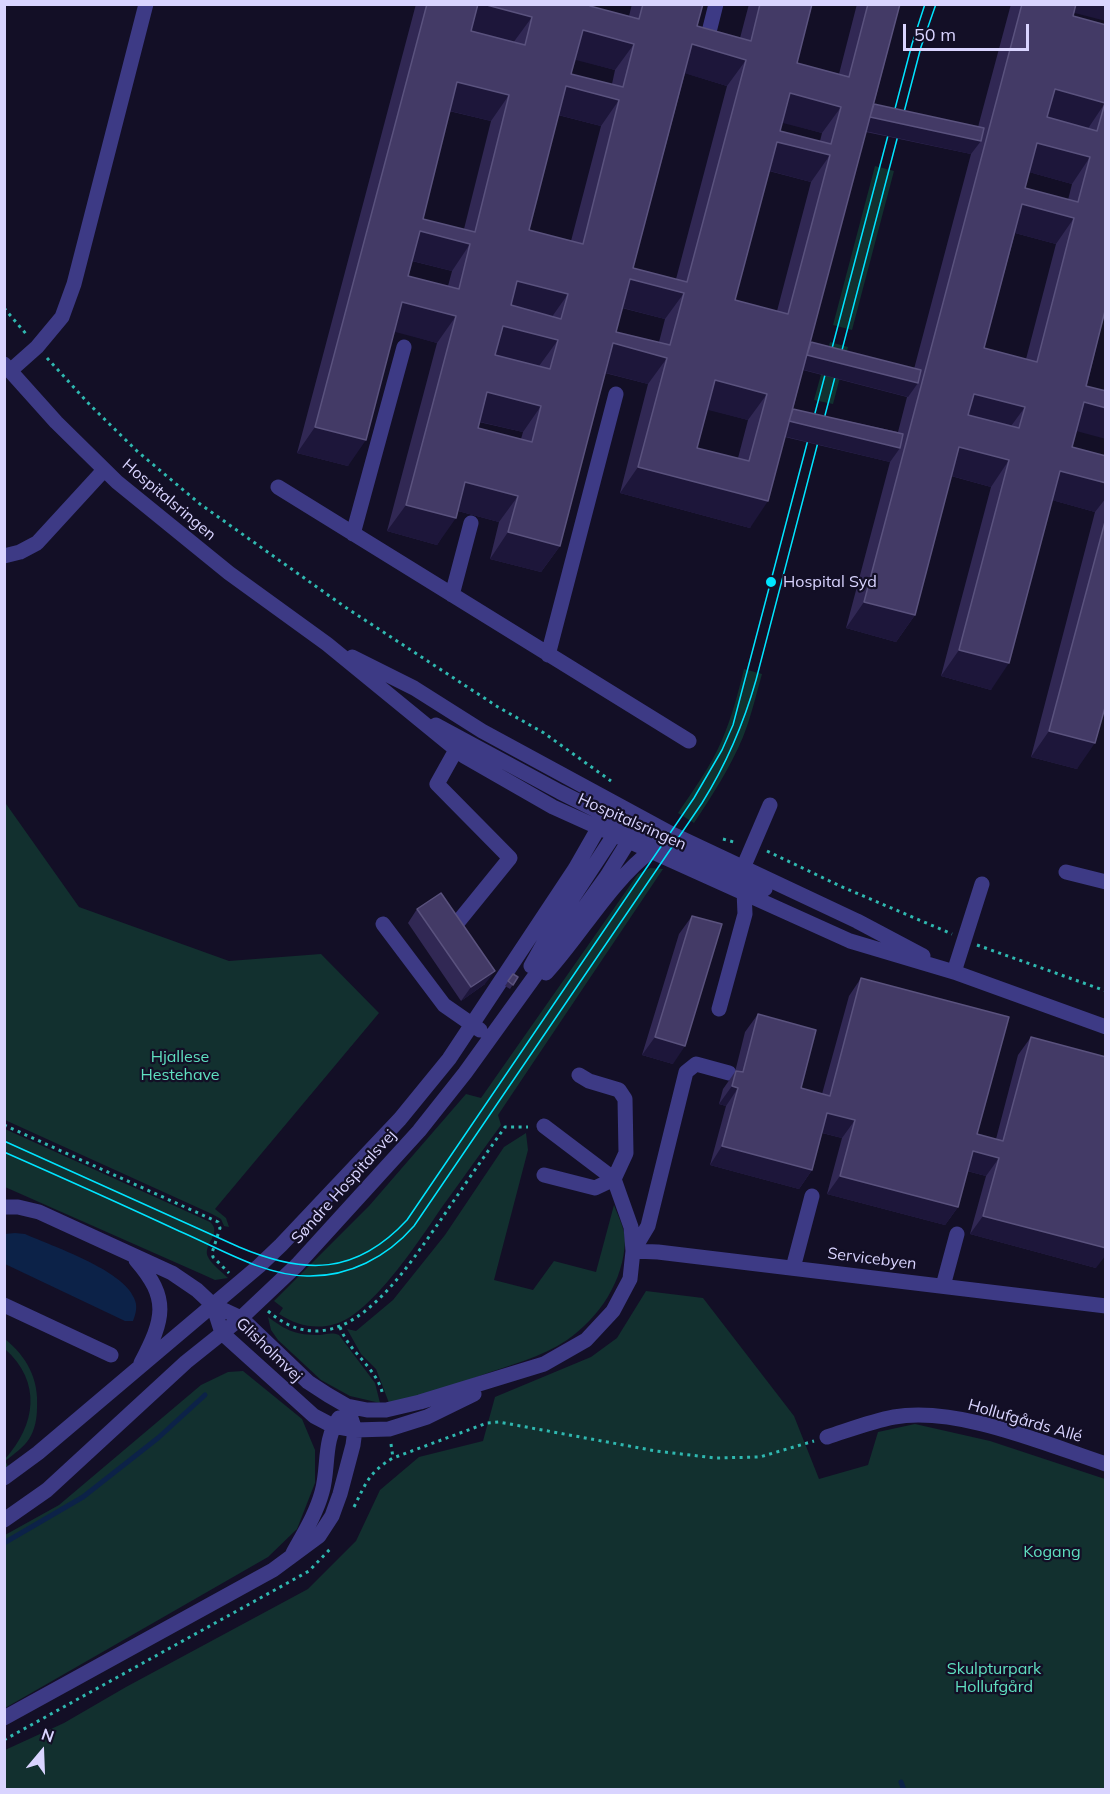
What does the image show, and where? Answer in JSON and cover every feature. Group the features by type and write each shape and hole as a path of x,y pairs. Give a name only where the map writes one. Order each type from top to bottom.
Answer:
{"street":[{"path":"7,368 37,347 62,317 74,284 146,4"},
{"path":"704,52 716,4"},
{"path":"354,534 404,348"},
{"name":"Hospitalsringen","path":"7,368 56,422 117,482 229,573 327,644 456,750 553,807 618,823"},
{"path":"548,655 616,394"},
{"path":"4,556 20,552 37,543 104,470"},
{"path":"278,487 689,741"},
{"path":"452,595 471,523"},
{"name":"Hospitalsringen","path":"327,644 414,688 482,731 618,823 651,851 831,909 954,972"},
{"path":"401,706 618,823 638,829 744,881"},
{"path":"456,750 437,784 510,858 458,921"},
{"path":"719,1009 745,914 744,881 751,846 770,805"},
{"name":"Søndre Hospitalsvej","path":"4,1478 38,1453 239,1283 280,1245 400,1119 449,1059 575,869 618,823"},
{"name":"Søndre Hospitalsvej","path":"4,1520 47,1490 186,1362 241,1318 297,1265 419,1131 465,1073 607,876 618,823"},
{"path":"383,924 444,1005 492,1034 568,949 617,885 637,862 651,851"},
{"path":"1066,872 1106,882"},
{"name":"Hospitalsringen","path":"744,881 850,941 954,972 1106,1028"},
{"path":"954,972 982,884"},
{"path":"633,1251 648,1226 686,1072 696,1064 729,1072"},
{"path":"544,1175 595,1188 614,1179 626,1153 625,1098 619,1090 589,1081 579,1075"},
{"path":"348,1406 367,1410 386,1410 420,1402 544,1364 586,1340 613,1311 630,1279 633,1251 631,1227 614,1179 543,1126"},
{"path":"794,1268 812,1196"},
{"path":"4,1207 18,1207 39,1212 172,1273 197,1290 213,1305"},
{"path":"943,1286 957,1234"},
{"name":"Servicebyen","path":"633,1251 658,1252 1106,1306"},
{"path":"133,1255 151,1277 160,1305 160,1320 154,1338 136,1371"},
{"path":"4,1305 111,1355"},
{"name":"Glisholmvej","path":"213,1305 241,1318 308,1382 348,1406"},
{"name":"Glisholmvej","path":"213,1305 222,1333 314,1416 333,1426 355,1430"},
{"path":"355,1430 388,1429 427,1417 511,1375"},
{"path":"289,1559 316,1510 323,1490 328,1441 333,1426 348,1406"},
{"path":"4,1718 273,1570 319,1536 332,1516 347,1472 355,1430 348,1406"},
{"name":"Hollufgårds Allé","path":"828,1437 895,1417 919,1415 945,1417 987,1425 1106,1464"}],"path":[{"path":"4,308 37,347 106,420 137,451 200,504 345,607 498,707 544,733 580,761 619,786"},
{"path":"722,839 762,849 840,886 966,940 1106,991"},
{"path":"4,1125 218,1222 220,1228 212,1250 213,1257 239,1283"},
{"path":"258,1302 271,1314 302,1330 326,1330 340,1327 363,1314 396,1283 505,1127 543,1126"},
{"path":"340,1327 352,1348 377,1378 386,1410"},
{"path":"354,1507 370,1475 393,1458 487,1423 499,1422 656,1451 715,1458 760,1457 828,1437"},
{"path":"388,1429 393,1458"},
{"path":"4,1740 309,1571 330,1551 334,1543"}],"green space":[{"path":"875,166 894,171 852,330 833,325"},
{"path":"830,342 848,347 833,404 814,400"},
{"path":"744,669 762,674 748,722 727,771 694,823 678,813 718,750 732,714"},
{"name":"Hjallese Hestehave","path":"4,801 79,907 229,961 321,954 379,1013 215,1209 226,1218 229,1227 224,1226 221,1219 212,1214 5,1120"},
{"path":"650,868 663,869 498,1115 501,1125 394,1274 364,1306 349,1318 335,1324 320,1327 306,1325 279,1314 283,1308 274,1301 369,1206 466,1094 481,1098 638,874"},
{"path":"5,1129 210,1222 214,1230 208,1248 208,1257 228,1278 215,1280 5,1187"},
{"path":"526,1133 528,1150 494,1280 533,1290 554,1261 596,1272 614,1205 625,1236 624,1255 615,1284 599,1310 589,1321 557,1346 526,1360 436,1391 389,1403 376,1369 361,1354 347,1329 356,1331 393,1300 445,1235 504,1147"},
{"path":"646,1291 703,1298 794,1416 819,1479 868,1465 878,1432 915,1424 990,1441 1105,1479 1105,1789 5,1789 5,1750 64,1723 308,1589 356,1541 380,1490 419,1457 483,1441 495,1397 591,1357 617,1338"},
{"path":"268,1317 286,1329 298,1333 339,1335 375,1383 380,1403 350,1396 321,1380 278,1340 271,1330"},
{"path":"5,1339 20,1353 34,1378 37,1412 34,1428 27,1442 5,1461 23,1432 30,1404 25,1375 5,1349"},
{"path":"243,1371 302,1419 315,1450 315,1483 297,1529 268,1557 5,1708 5,1535 59,1505 201,1385 228,1372"}],"water":[{"path":"5,1234 25,1234 86,1260 116,1278 134,1298 136,1310 133,1321 125,1321 5,1264"}],"building":[{"path":"427,4 478,4 471,31 525,45 532,17 483,4 591,4 590,6 639,19 643,4 703,4 697,26 751,41 760,4 812,4 797,63 849,77 868,4 900,4 768,501 638,467 667,358 613,343 560,546 508,532 518,496 465,482 456,518 406,505 456,316 402,302 366,440 315,427","holes":["583,30 634,44 623,87 571,74","692,44 746,60 687,282 633,268","457,82 509,95 475,232 423,219","566,86 619,100 583,244 529,230","790,93 841,107 831,144 780,131","777,142 830,155 788,314 735,300","420,231 470,244 459,289 408,276","630,279 684,293 670,345 616,332","517,281 568,294 561,319 511,305","503,326 558,340 550,369 495,355","715,380 767,394 749,461 697,448","487,392 541,406 532,442 478,428"]},
{"path":"1022,4 1076,4 1073,16 1106,25 1106,307 1086,386 1106,391 1106,408 1084,402 1072,447 1106,456 1106,483 1060,471 1009,663 959,650 1009,460 959,447 915,615 864,602","holes":["1055,89 1105,103 1097,131 1047,117","1037,143 1090,157 1078,202 1025,188","1022,204 1074,218 1037,362 984,348","974,394 1025,407 1019,428 968,415"]},
{"path":"874,104 984,128 981,141 870,117"},
{"path":"811,342 921,370 918,383 807,355"},
{"path":"793,409 903,434 900,448 789,421"},
{"path":"1106,518 1106,704 1095,743 1049,731"},
{"path":"441,893 495,971 471,987 417,909"},
{"path":"692,916 722,924 685,1046 655,1037"},
{"path":"513,974 518,977 513,985 508,981"},
{"path":"861,978 1009,1017 977,1134 1003,1141 1031,1037 1106,1057 1106,1248 983,1216 999,1158 973,1151 958,1207 840,1176 855,1120 827,1113 812,1170 722,1146 738,1088 732,1086 736,1071 743,1072 758,1014 816,1030 801,1088 830,1096"}],"waterway":[{"path":"4,1543 83,1497 158,1438 205,1395"},
{"path":"901,1782 904,1790"}],"tram line":[{"path":"4,1141 239,1247 286,1262 329,1265 349,1260 369,1251 388,1238 407,1220 694,798 722,750 733,725 912,44 925,4"},
{"path":"4,1152 241,1260 290,1274 323,1275 352,1269 392,1247 414,1226 702,803 734,744 756,680 921,47 936,4"}],"place":[{"name":"Hospital Syd","path":"771,582"}],"park label":[{"name":"Kogang","path":"1052,1552"},
{"name":"Skulpturpark Hollufgård","path":"994,1678"}]}
